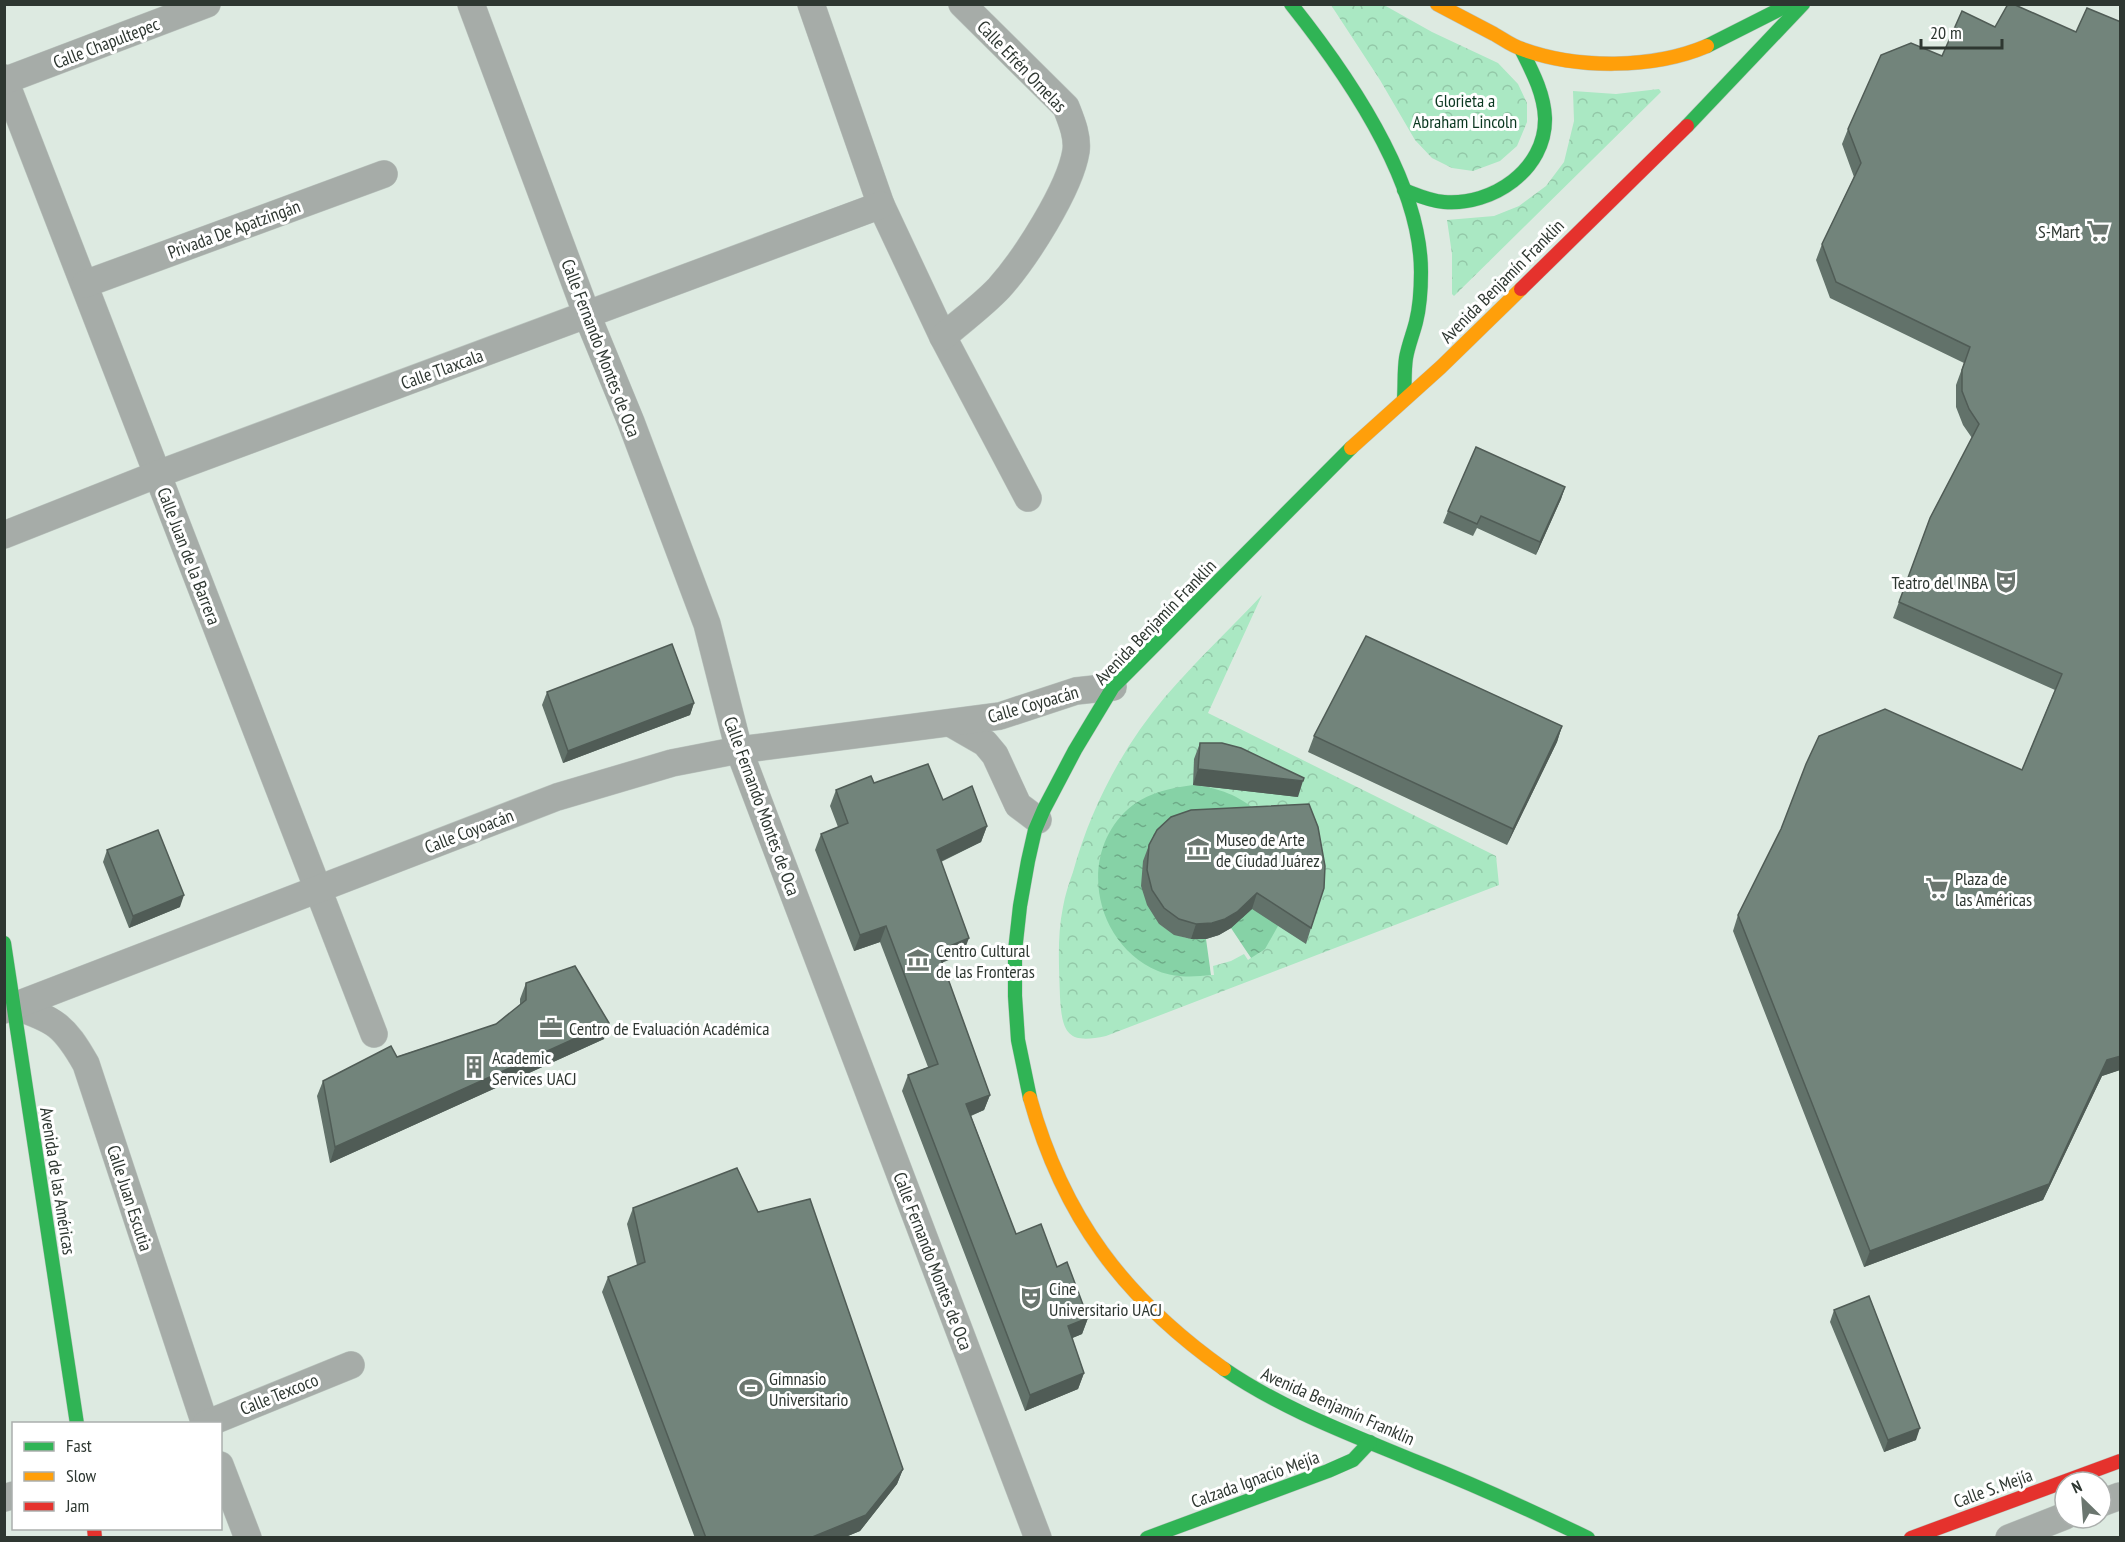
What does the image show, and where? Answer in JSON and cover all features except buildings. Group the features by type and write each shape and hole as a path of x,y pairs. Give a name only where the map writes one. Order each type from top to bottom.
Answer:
{"main road":[{"path":"1291,4 1322,43 1383,145 1404,190 1417,232 1421,264 1416,320 1406,357 1404,399"},
{"path":"1437,4 1521,49 1560,59 1602,63 1644,62 1688,54 1727,38 1790,4"},
{"name":"Avenida Benjamín Franklin","path":"1588,1538 1491,1491 1304,1414 1244,1383 1184,1340 1136,1295 1094,1245 1068,1199 1053,1168 1028,1098 1019,1045 1014,986 1016,937 1022,889 1038,820 1087,728 1113,687 1361,438 1441,367 1714,99 1803,4"},
{"path":"1404,190 1426,199 1446,202 1476,199 1502,189 1526,171 1538,153 1544,132 1544,109 1539,86 1521,49"},
{"name":"Avenida de las Américas","path":"4,943 9,1008 77,1422"},
{"name":"Calzada Ignacio Mejía","path":"1147,1538 1328,1472 1353,1460 1370,1442"},
{"name":"Calle S. Mejía","path":"1911,1538 2121,1461"}],"street":[{"name":"Calle Chapultepec","path":"5,80 207,4"},
{"name":"Calle Fernando Montes de Oca","path":"471,4 587,315 631,422 707,624 739,750 1038,1538"},
{"path":"811,4 881,205 943,337 1028,498"},
{"name":"Calle Efrén Ornelas","path":"943,337 998,289 1026,253 1051,212 1071,171 1076,149 1074,126 1066,107 962,4"},
{"name":"Calle Juan de la Barrera","path":"5,80 374,1034"},
{"name":"Privada De Apatzingán","path":"85,284 384,174"},
{"name":"Calle Tlaxcala","path":"4,535 158,474 881,205"},
{"name":"Calle Coyoacán","path":"9,1008 557,797 672,763 739,750 1000,716 1076,691 1113,687"},
{"name":"Calle Coyoacán","path":"952,724 985,743 994,755 1018,805 1038,820"},
{"name":"Calle Juan Escutia","path":"9,1008 53,1020 75,1044 86,1064 205,1422"},
{"name":"Calle Texcoco","path":"211,1422 351,1365"},
{"path":"222,1470 248,1538"},
{"path":"2009,1538 2053,1521"}],"green space":[{"name":"Glorieta a Abraham Lincoln","path":"1331,5 1384,5 1432,32 1498,63 1518,84 1527,103 1527,122 1517,146 1500,161 1473,171 1452,168 1432,158 1415,140 1380,80"},
{"name":"Glorieta a Abraham Lincoln","path":"1659,89 1661,92 1454,296 1452,294 1452,254 1447,220 1494,216 1519,206 1546,186 1564,162 1574,121 1573,91 1616,94"},
{"path":"1262,595 1208,713 1496,856 1499,885 1106,1036 1083,1039 1076,1037 1066,1028 1061,1010 1059,940 1066,894 1089,824 1110,779 1149,716"}],"water":[{"path":"1193,785 1228,793 1244,801 1259,813 1278,926 1265,949 1251,958 1245,950 1210,964 1211,975 1178,976 1158,971 1136,958 1118,939 1106,918 1099,894 1098,869 1104,846 1115,824 1133,805 1162,791","holes":["1159,924 1231,928 1212,937 1194,939 1177,935"]}],"pier":[{"path":"1231,928 1251,958 1248,960 1244,954 1231,961 1213,966 1214,975 1211,975 1206,939"}],"traffic: fast":[{"path":"1291,4 1335,62 1377,129 1408,201 1418,237 1421,278 1417,316 1406,358 1404,399"},
{"path":"1707,46 1790,4"},
{"path":"1687,126 1803,4"},
{"path":"1404,190 1424,198 1444,202 1462,202 1497,191 1513,181 1526,168 1536,154 1543,137 1545,118 1540,91 1521,49"},
{"path":"1030,1098 1018,1040 1015,951 1028,861 1035,830 1044,809 1075,750 1113,687 1351,448"},
{"path":"4,943 77,1422"},
{"path":"1224,1369 1294,1409 1482,1489 1588,1538"},
{"path":"1147,1538 1328,1471 1353,1460 1370,1442"}],"traffic: slow":[{"path":"1437,4 1518,48 1567,60 1615,64 1639,62 1686,54 1707,46"},
{"path":"1351,448 1441,367 1521,289"},
{"path":"1030,1098 1060,1181 1102,1252 1127,1283 1156,1313 1188,1342 1224,1369"}],"traffic: jam":[{"path":"1521,289 1687,126"},
{"path":"1911,1538 2120,1461"},
{"path":"94,1530 95,1538"}],"place":[{"name":"S-Mart","path":"2098,231"},
{"name":"Teatro del INBA","path":"2006,582"},
{"name":"Museo de Arte de Ciudad Juárez","path":"1198,849"},
{"name":"Plaza de las Américas","path":"1937,888"},
{"name":"Centro Cultural de las Fronteras","path":"918,960"},
{"name":"Centro de Evaluación Académica","path":"551,1028"},
{"name":"Academic Services UACJ","path":"474,1067"},
{"name":"Cine Universitario UACJ","path":"1031,1298"},
{"name":"Gimnasio Universitario","path":"751,1388"}]}
